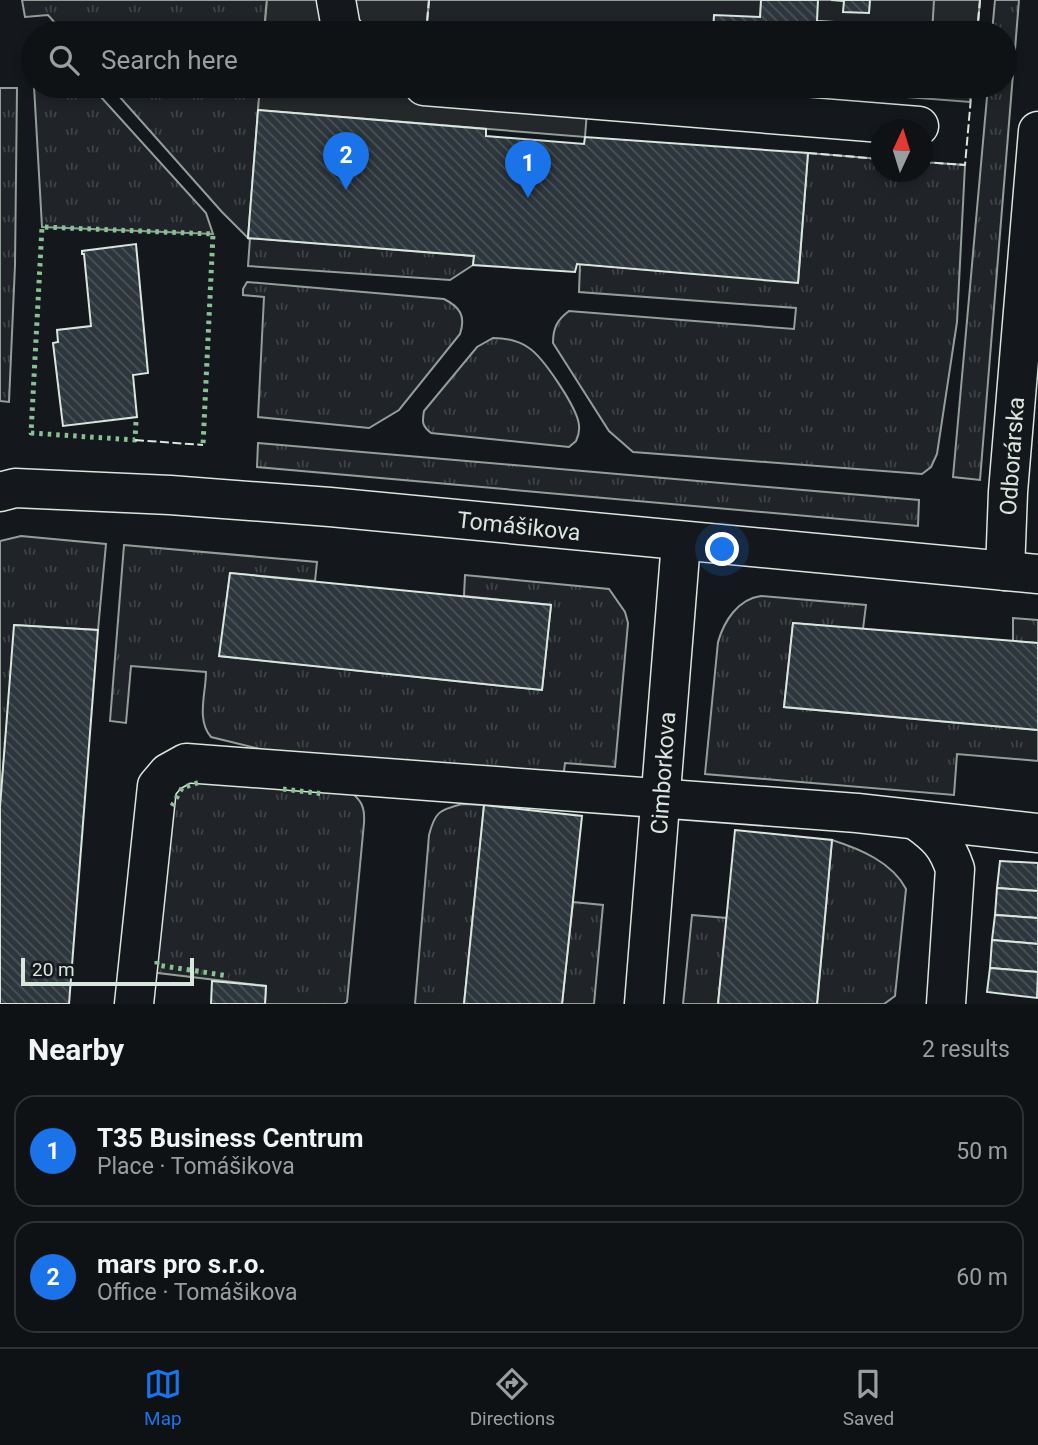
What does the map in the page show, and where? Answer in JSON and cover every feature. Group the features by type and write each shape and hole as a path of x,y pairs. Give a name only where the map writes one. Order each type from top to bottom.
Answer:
{"street":[{"path":"336,0 340,21"},
{"path":"572,98 870,122"},
{"name":"Odborárska","path":"1021,573 1008,492 1038,131"},
{"name":"Tomášikova","path":"0,492 15,488 330,507 1021,573"},
{"name":"Cimborkova","path":"645,1004 681,542"},
{"path":"134,1004 157,786 168,772 186,763 857,813 1038,833"},
{"path":"917,821 948,849 955,869 946,1004"}],"green space":[{"path":"22,0 267,0 265,21 53,21 48,15 25,17"},
{"path":"429,0 980,0 978,21 427,21"},
{"path":"995,0 1019,0 1017,25 1017,21 993,21"},
{"path":"0,88 17,88 15,265 9,402 0,401"},
{"path":"35,98 102,98 206,213 213,234 42,227"},
{"path":"121,98 259,98 248,238"},
{"path":"918,98 970,98 970,102"},
{"path":"987,98 1011,98 980,480 953,477"},
{"path":"808,153 870,158 870,182 933,182 933,163 965,165 957,322 937,454 931,467 922,474 633,452 609,431 553,343 559,321 569,311 794,329 796,308 579,292 580,264 798,282"},
{"path":"250,238 474,256 473,265 450,280 248,266"},
{"path":"247,282 444,299 460,313 462,328 399,410 369,428 258,417 264,297 243,295"},
{"path":"493,338 512,340 529,348 557,381 579,423 577,439 569,447 431,433 424,426 424,411 477,347"},
{"path":"258,443 919,500 918,526 257,467"},
{"path":"21,536 106,544 98,630 15,625 0,807 0,541"},
{"path":"124,545 317,562 315,581 230,573 220,656 542,690 551,605 464,596 465,575 609,589 625,612 628,623 615,767 565,763 563,779 276,753 211,737 206,730 203,715 206,672 131,666 126,723 110,721"},
{"path":"761,596 866,605 863,629 793,623 784,707 1038,730 1038,761 957,754 954,795 705,774 718,642 733,612 745,601"},
{"path":"1013,618 1038,620 1038,643 1013,641"},
{"path":"183,778 349,791 360,801 364,823 347,1002 265,1004 266,986 150,972 167,805"},
{"path":"462,804 484,805 464,1004 415,1004 429,835 433,821 439,813"},
{"path":"832,840 864,852 884,864 906,889 895,996 884,1004 817,1004"},
{"path":"573,902 603,905 594,1004 562,1004"},
{"path":"692,915 727,918 718,1004 683,1004"}],"shaded area":[{"path":"267,0 429,0 427,21 265,21"},
{"path":"934,0 980,0 978,21 933,21"},
{"path":"259,98 588,98 585,137 258,110"}],"building":[{"path":"761,0 818,0 817,21 714,21 714,15 760,17"},
{"path":"831,0 870,0 869,13 843,12 844,1"},
{"path":"258,110 486,129 486,136 584,144 585,137 808,153 798,283 577,264 575,272 473,265 474,256 248,238"},
{"path":"136,244 148,373 133,375 137,417 63,426 53,343 58,342 57,330 91,326 82,251"},
{"path":"230,573 551,605 542,690 219,656"},
{"path":"793,623 1038,643 1038,730 784,707"},
{"path":"14,625 98,630 69,1004 0,1004 0,807"},
{"path":"484,805 582,816 562,1004 464,1004"},
{"path":"735,830 832,840 817,1004 718,1004"},
{"path":"1000,861 1038,863 1038,891 997,888"},
{"path":"997,888 1038,891 1038,918 995,915"},
{"path":"995,915 1038,918 1038,944 992,940"},
{"path":"992,940 1038,944 1038,972 990,968"},
{"path":"990,968 1038,972 1037,998 987,992"},
{"path":"212,981 266,986 265,1004 211,1004"}],"hedge":[{"path":"136,422 135,440 31,433 42,227 213,234 203,445"},
{"path":"172,806 182,788 200,782"},
{"path":"283,789 325,794"},
{"path":"157,961 157,965 229,976"}],"fence":[{"path":"427,21 429,0"},
{"path":"978,21 980,0"},
{"path":"933,163 965,165 971,98"},
{"path":"808,153 870,158"},
{"path":"135,440 203,445"}],"place":[{"name":"mars pro s.r.o.","path":"346,190"},
{"name":"T35 Business Centrum","path":"528,198"}]}
